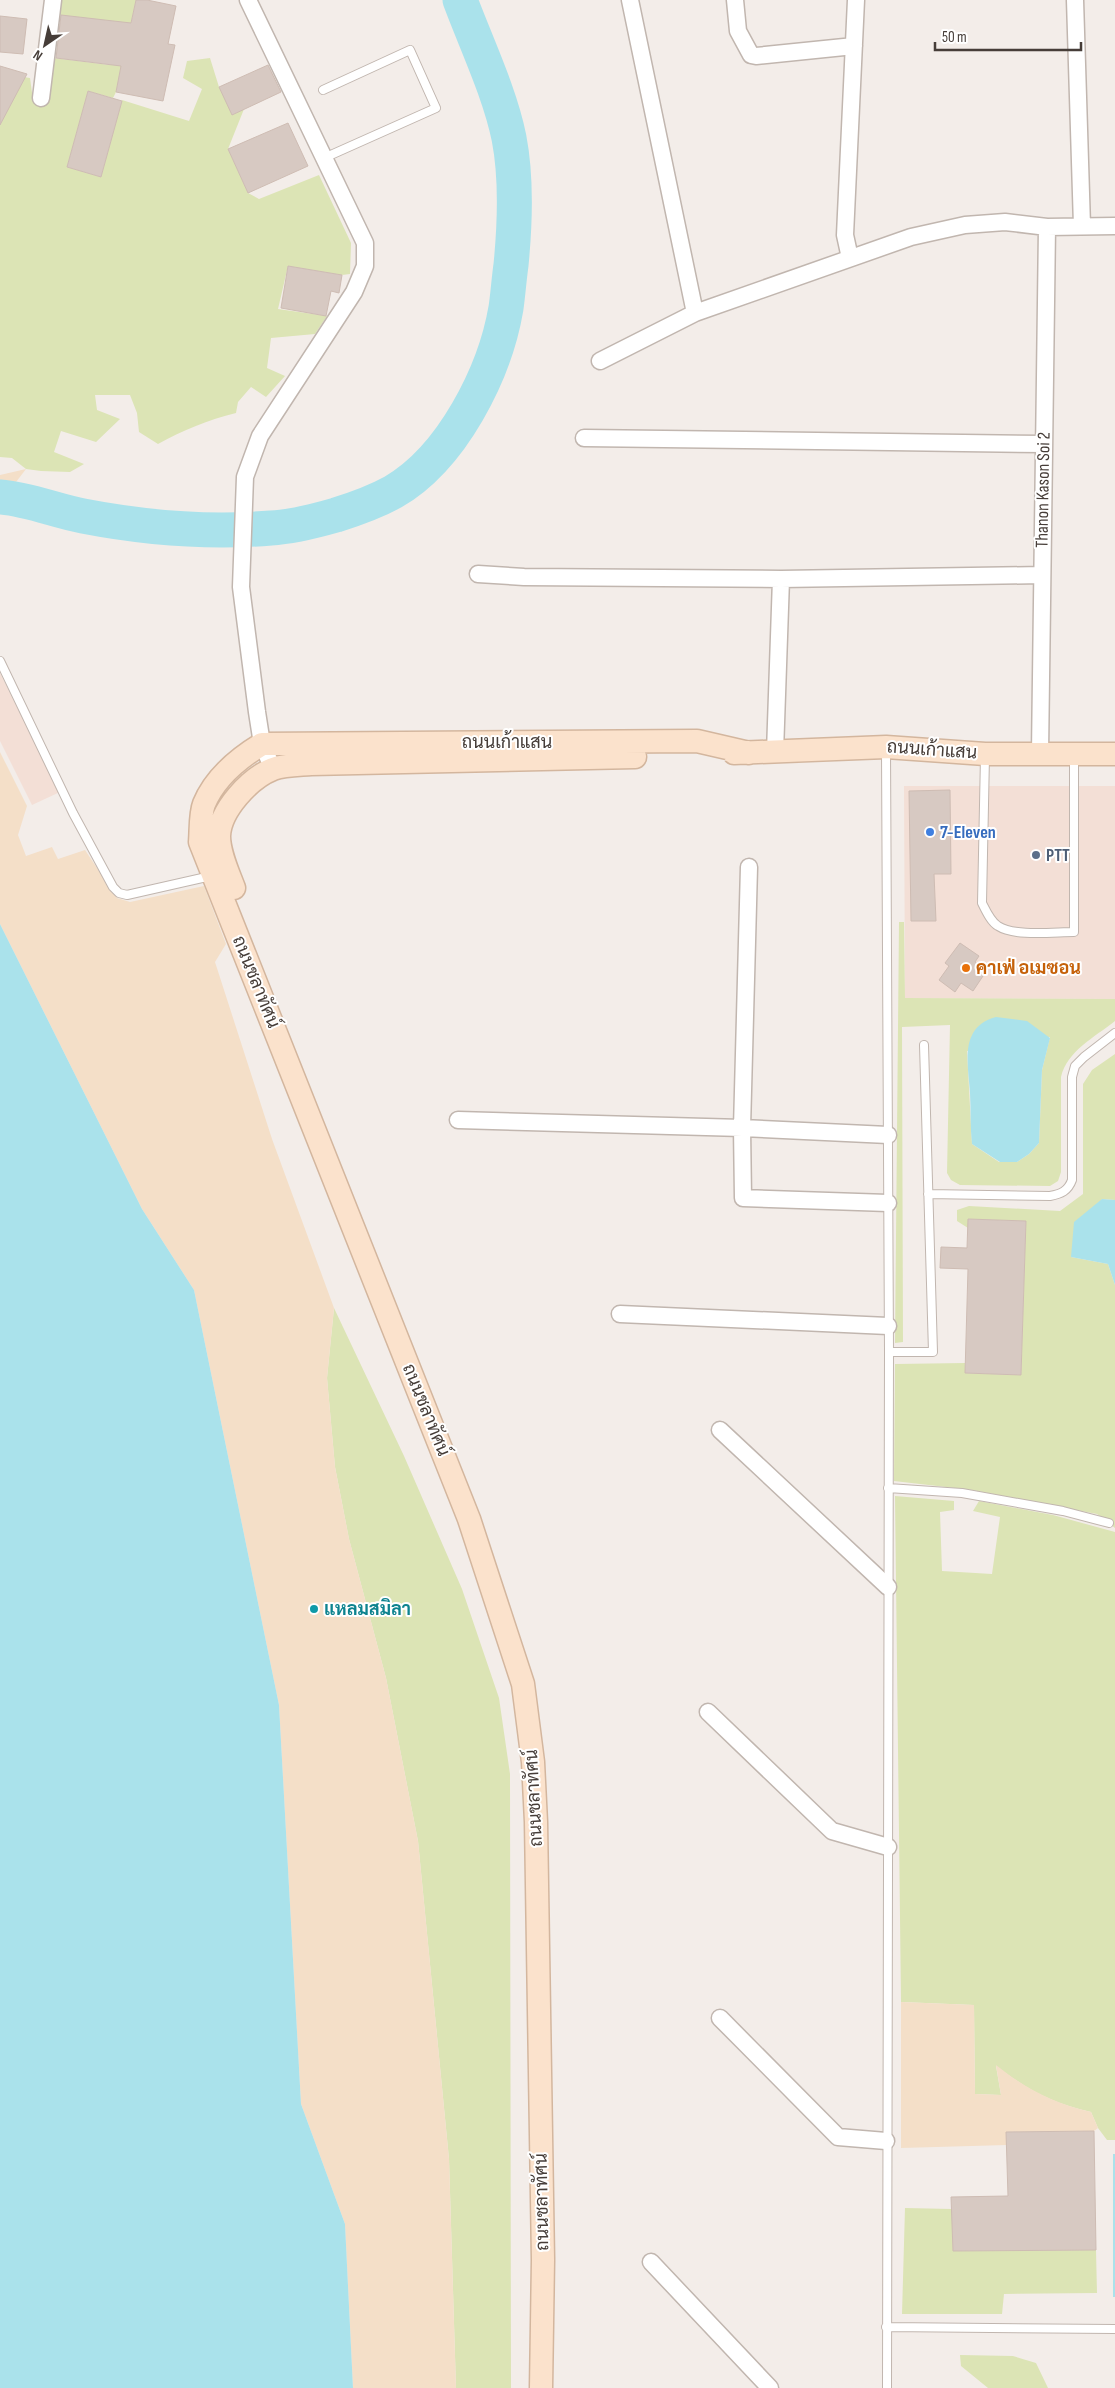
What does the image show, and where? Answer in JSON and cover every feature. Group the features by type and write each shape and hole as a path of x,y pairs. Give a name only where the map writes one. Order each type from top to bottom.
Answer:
{"main road":[{"name":"ถนนเก้าแสน","path":"262,744 697,741 750,753"},
{"name":"ถนนชลาทัศน์","path":"262,744 244,755 220,776 203,804 200,842 469,1518 523,1684 534,1762 536,1822 543,2260 541,2388"},
{"name":"ถนนเก้าแสน","path":"273,769 311,764 750,753 886,747 985,754 1115,754"},
{"name":"ถนนชลาทัศน์","path":"273,769 246,786 227,810 219,835 224,861 358,1237"}],"street":[{"path":"41,98 53,0"},
{"path":"248,0 365,243 365,266 354,292 260,436 245,477 242,588 262,744 273,769"},
{"path":"630,0 695,313"},
{"path":"735,0 738,31 751,55 854,46"},
{"path":"850,258 846,235 856,0"},
{"path":"1075,0 1082,226"},
{"path":"600,361 695,313 911,237 965,225 1005,222 1047,227 1115,226"},
{"name":"Thanon Kason Soi 2","path":"1040,753 1047,227"},
{"path":"584,438 1044,444"},
{"path":"478,574 524,577 781,579 1042,575"},
{"path":"775,752 781,579"},
{"path":"749,867 742,1128 744,1198 888,1203"},
{"path":"458,1120 742,1128 888,1135"},
{"path":"620,1314 888,1326"},
{"path":"720,1430 888,1587"},
{"path":"708,1712 832,1830 888,1847"},
{"path":"720,2018 838,2137 886,2141"},
{"path":"651,2262 770,2388"}],"lane":[{"path":"323,90 410,50 436,108 324,158"},
{"path":"0,661 73,813 113,887 119,893 128,895 213,876"},
{"path":"886,747 888,1135 886,2388"},
{"path":"985,754 982,904 988,916 997,926 1011,932 1074,932 1074,754"},
{"path":"928,1194 1050,1196 1062,1193 1070,1187 1072,1180 1072,1077 1075,1066 1115,1033"},
{"path":"888,1352 933,1352 924,1045"},
{"path":"888,1488 962,1493 1063,1511 1109,1523"},
{"path":"886,2327 1115,2329"}],"shaded area":[{"path":"0,673 60,792 32,805 0,741"},
{"path":"904,786 1115,786 1115,999 905,998"}],"green space":[{"path":"60,0 136,0 116,92 113,98 88,91 67,167 101,177 122,100 189,121 202,89 183,78 187,61 210,58 219,87 244,109 228,149 248,193 259,199 319,175 351,243 350,274 342,275 288,266 278,309 327,316 315,334 271,338 267,368 285,376 266,397 251,387 238,402 236,413 196,426 158,444 139,432 137,413 130,395 95,395 97,410 120,419 96,442 61,431 54,452 84,464 70,472 26,469 12,458 0,457 0,125 4,74 30,78 33,100 48,102 54,58 110,65 115,22 59,15"},
{"path":"899,922 904,922 905,998 1115,999 1115,1021 1075,1052 1064,1068 1061,1077 1061,1172 1058,1181 1050,1186 960,1185 951,1180 947,1173 950,1025 902,1027 903,1342 895,1343","holes":["1050,1037 1042,1070 1039,1143 1029,1154 1017,1162 999,1162 972,1144 967,1051"]},
{"path":"1115,1054 1115,1200 1102,1199 1071,1257 1108,1264 1115,1285 1115,1528 1097,1514 972,1490 894,1481 895,1364 965,1363 965,1373 1021,1375 1026,1221 968,1219 968,1228 957,1221 957,1210 969,1206 1060,1211 1083,1194 1083,1084 1092,1070"},
{"path":"334,1308 404,1456 462,1589 499,1698 510,1774 511,2388 456,2388 449,2159 418,1841 386,1678 349,1539 335,1467 327,1378"},
{"path":"895,1496 954,1501 954,1510 940,1512 942,1571 992,1574 1000,1517 973,1511 979,1501 1053,1515 1115,1532 1115,2140 1107,2140 1098,2128 1091,2112 1041,2095 996,2066 1001,2095 975,2094 974,2005 901,2002"},
{"path":"905,2208 952,2209 953,2251 1096,2250 1097,2293 1004,2294 1002,2314 902,2314"},
{"path":"960,2355 1013,2356 1036,2363 1048,2388 988,2388 961,2366"}],"sand":[{"path":"26,469 0,503 0,475"},
{"name":"แหลมสมิลา","path":"0,752 27,806 18,835 26,856 52,847 58,859 85,850 117,898 130,902 204,886 226,944 215,962 272,1139 334,1308 327,1378 335,1467 349,1539 386,1678 418,1841 449,2159 456,2388 353,2388 345,2224 301,2104 279,1705 194,1290 142,1209 0,924"},
{"path":"901,2002 974,2005 975,2094 1001,2095 996,2065 1029,2088 1052,2100 1091,2112 1098,2128 1094,2131 1007,2132 1007,2145 901,2148"}],"water":[{"path":"0,924 142,1209 194,1290 279,1705 301,2104 345,2224 353,2388 0,2388"},
{"path":"996,1017 1027,1021 1050,1038 1042,1070 1039,1143 1029,1154 1017,1162 1000,1162 972,1144 968,1048 976,1029 984,1022"},
{"path":"1102,1199 1115,1200 1115,1285 1108,1264 1071,1257 1074,1222"},
{"path":"1113,2154 1115,2154 1115,2297 1113,2297"}],"building":[{"path":"136,0 147,0 176,6 168,44 175,45 163,101 116,92 121,66 56,58 61,15 131,23"},
{"path":"0,16 27,19 23,54 0,52"},
{"path":"268,65 281,92 232,115 219,87"},
{"path":"0,66 27,74 0,125"},
{"path":"88,91 122,101 101,177 67,167"},
{"path":"288,123 308,166 248,193 228,149"},
{"path":"288,266 342,275 339,293 331,291 326,316 281,308"},
{"name":"7-Eleven","path":"950,790 951,874 934,874 936,921 911,921 909,791"},
{"name":"คาเฟ่ อเมซอน","path":"960,943 979,956 975,962 987,970 973,991 961,983 955,992 939,980 949,966 945,963"},
{"path":"968,1219 1026,1221 1021,1375 965,1373 968,1269 940,1268 941,1247 967,1248"},
{"path":"1094,2131 1096,2250 953,2251 951,2197 1008,2196 1006,2132"}],"waterway":[{"path":"0,497 21,500 73,514 130,524 200,530 279,527 336,515 379,499 393,492 414,477 434,458 468,412 492,359 506,308 514,234 514,185 509,138 494,86 460,0"}],"place":[{"name":"7-Eleven","path":"930,832"},
{"name":"PTT","path":"1036,855"},
{"name":"คาเฟ่ อเมซอน","path":"966,968"},
{"name":"แหลมสมิลา","path":"314,1609"}]}
